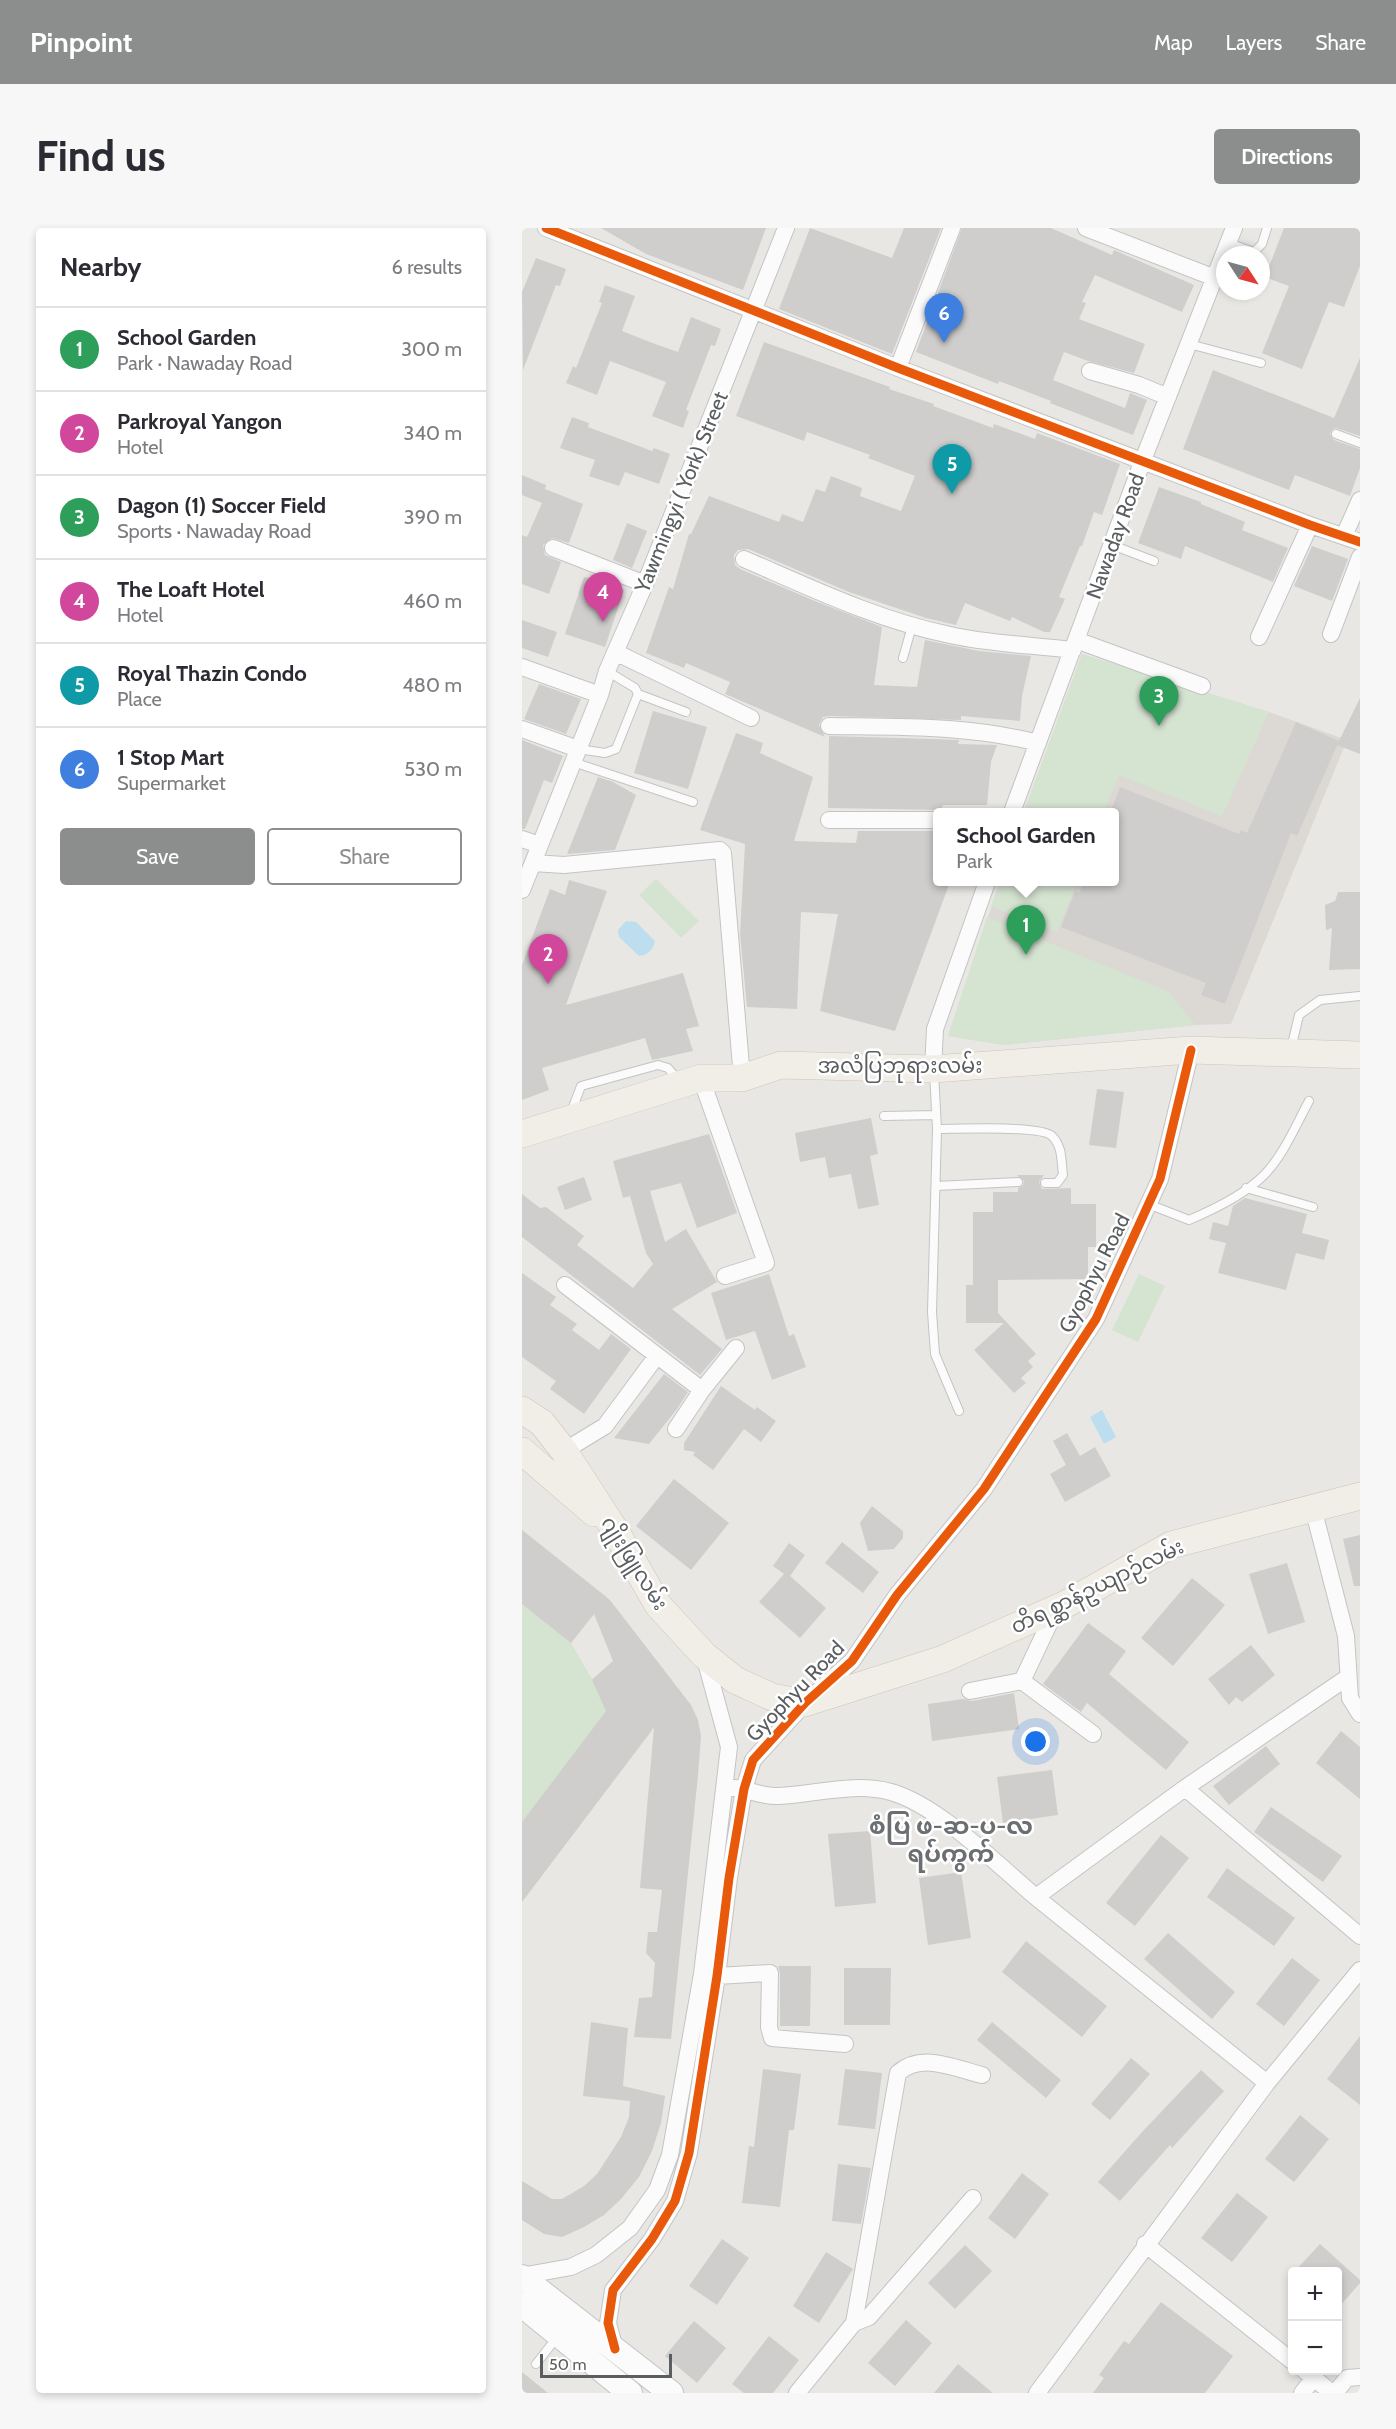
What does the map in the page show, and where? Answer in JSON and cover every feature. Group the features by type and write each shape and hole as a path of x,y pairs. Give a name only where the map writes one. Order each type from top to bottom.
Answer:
{"main road":[{"name":"အလံပြဘုရားလမ်း","path":"522,1134 692,1082 742,1078 781,1065 933,1069 1191,1050 1360,1055"},
{"name":"ဂျိုးဖြူလမ်း","path":"522,1410 542,1423 564,1451 615,1530 658,1605 704,1654 735,1680 772,1697 805,1703"},
{"path":"522,1451 615,1530"},
{"name":"တိရစ္ဆာန်ဥယျာဉ်လမ်း","path":"805,1703 943,1659 1056,1609 1172,1545 1360,1496"},
{"path":"522,2276 671,2393"},
{"path":"522,2305 630,2393"}],"street":[{"path":"546,228 898,368 1352,539 1360,500"},
{"name":"Yawmingyi ( York) Street","path":"522,890 607,671 645,584 786,228"},
{"path":"898,368 952,228"},
{"path":"1086,228 1215,278"},
{"name":"Nawaday Road","path":"1014,808 1143,460 1231,236"},
{"path":"1090,371 1138,385 1168,397"},
{"path":"1259,637 1310,525"},
{"path":"553,548 645,584"},
{"path":"1331,634 1360,557"},
{"path":"744,559 872,614 912,626 958,637 1075,645 1202,686"},
{"path":"615,652 751,718"},
{"path":"522,667 600,694"},
{"path":"829,726 943,727 1003,733 1038,743"},
{"path":"522,729 576,755"},
{"path":"828,820 933,820"},
{"path":"522,839 540,845"},
{"path":"533,863 564,865 720,850 723,854 742,1078"},
{"path":"933,1069 935,1029 986,886"},
{"name":"Gyophyu Road","path":"615,2349 608,2323 613,2290 652,2239 675,2201 689,2153 717,1976 729,1878 744,1789 753,1760 805,1703 852,1661 897,1595 984,1489 1096,1319 1160,1179 1191,1050"},
{"path":"692,1082 766,1263 725,1276"},
{"path":"565,1285 702,1390"},
{"path":"676,1429 702,1390 736,1348"},
{"path":"564,1451 606,1426 656,1356"},
{"path":"1313,1508 1346,1636 1350,1698 1360,1714"},
{"path":"1022,1681 1056,1609"},
{"name":"Gyophyu Road","path":"522,2276 571,2267 596,2255 630,2228 657,2190 670,2155 702,1974 729,1747 704,1654"},
{"path":"1036,1897 1185,1788 1348,1677"},
{"path":"970,1691 1022,1681 1093,1734"},
{"path":"725,1786 744,1789 760,1796 865,1786 893,1792 928,1809 1267,2083"},
{"path":"1185,1788 1360,1936"},
{"path":"1037,2393 1145,2244 1267,2083 1360,1970"},
{"path":"717,1976 770,1973 769,2026 772,2038 845,2044"},
{"path":"855,2323 898,2073 908,2064 932,2062 982,2075"},
{"path":"797,2393 855,2323 869,2317 973,2198"},
{"path":"1145,2244 1288,2357"},
{"path":"1302,2393 1309,2375"},
{"path":"1310,2375 1334,2393 1347,2378 1360,2377"}],"lane":[{"path":"1231,236 1254,252 1262,244 1267,228"},
{"path":"1189,344 1261,363"},
{"path":"1336,434 1360,443"},
{"path":"1112,545 1154,561"},
{"path":"903,658 912,626"},
{"path":"607,671 635,688 638,694 686,712"},
{"path":"576,755 605,753 616,748 638,694"},
{"path":"576,755 693,802"},
{"path":"1290,1053 1299,1015 1320,1000 1360,996"},
{"path":"933,1069 938,1130 932,1312 935,1354 959,1411"},
{"path":"1148,1204 1189,1220 1246,1188 1265,1174 1309,1101"},
{"path":"884,1116 936,1115"},
{"path":"938,1130 1034,1130 1051,1134 1060,1148 1063,1175 1057,1183 1045,1183"},
{"path":"936,1186 1018,1182"},
{"path":"1246,1188 1313,1207"},
{"path":"536,2364 559,2335"}],"shaded area":[{"path":"1082,654 1269,712 1347,740 1231,1024 1195,1025 1004,1045 948,1036 999,886 1119,886 1119,808 1025,808"}],"green space":[{"path":"1082,654 1269,712 1222,816 1119,775 1106,808 1025,808"},
{"path":"656,879 699,921 681,938 639,895"},
{"path":"998,886 1075,886 1057,932 991,906"},
{"path":"987,917 1169,992 1195,1025 1004,1045 948,1036"},
{"path":"1139,1274 1165,1286 1138,1342 1112,1330"},
{"path":"522,1530 607,1597 571,1643 592,1679 611,1663 652,1731 522,1902"}],"water":[{"path":"626,921 636,922 655,941 647,953 639,956 619,937 618,930"},
{"path":"1102,1410 1116,1437 1104,1444 1090,1417"}],"building":[{"path":"601,228 766,228 743,290 646,254"},
{"path":"810,228 892,258 904,228 941,228 892,354 779,309"},
{"path":"962,228 1051,228 1112,255 1114,250 1194,285 1182,312 1095,275 1082,302 1086,303 1079,319 1145,344 1134,373 1064,352 1053,380 1125,408 1130,393 1147,400 1133,435 999,381 998,384 916,352"},
{"path":"1284,228 1360,228 1360,266 1344,307 1329,302 1302,369 1262,353 1289,286 1270,279 1270,264"},
{"path":"536,258 566,269 560,286 556,285 523,370 522,292"},
{"path":"605,285 635,296 622,331 655,344 678,352 691,317 721,329 715,346 711,345 686,410 689,411 683,428 652,416 666,382 610,361 597,395 566,383 573,366 576,368 602,303 599,302"},
{"path":"764,342 890,387 889,389 993,428 994,424 1035,439 1037,433 1120,464 1102,515 1094,512 1082,546 1080,546 1059,597 1065,599 1050,632 1044,632 1012,617 1010,621 965,603 956,625 926,618 849,592 748,549 738,550 734,555 735,565 740,569 882,627 874,685 917,687 925,640 979,651 1031,656 1022,696 1020,721 961,716 961,720 829,716 823,717 819,725 825,737 725,694 730,682 686,663 684,668 646,653 669,587 673,589 689,534 709,496 779,522 782,514 803,522 816,489 825,492 831,476 862,488 860,496 901,511 915,476 868,458 870,455 807,432 804,441 736,416"},
{"path":"1360,358 1360,436 1336,428 1330,434 1334,440 1360,449 1360,468 1350,496 1295,475 1289,490 1183,449 1213,370 1334,418"},
{"path":"572,417 589,423 588,427 652,451 654,448 670,454 659,484 625,472 619,486 589,476 595,460 560,448"},
{"path":"522,475 546,485 545,489 583,504 569,543 552,538 543,545 545,555 561,562 549,594 522,584 522,535 527,537 542,503 522,495"},
{"path":"1159,487 1201,502 1201,504 1245,522 1242,530 1288,548 1273,582 1185,546 1181,559 1138,543"},
{"path":"627,523 647,531 632,568 613,560"},
{"path":"1312,546 1348,559 1332,601 1294,586"},
{"path":"584,577 624,590 605,647 565,634"},
{"path":"522,620 557,632 548,657 522,648"},
{"path":"539,684 581,699 566,734 524,719"},
{"path":"1360,698 1360,754 1337,745"},
{"path":"653,711 707,727 688,789 634,773"},
{"path":"1296,722 1339,741 1297,836 1291,833 1225,1004 1201,995 1206,983 1061,927 1075,891 1079,893 1082,886 1119,886 1119,808 1112,808 1120,787 1239,834 1241,830 1247,833"},
{"path":"736,733 763,743 760,753 813,777 794,841 856,843 858,831 933,831 933,886 949,886 895,1031 820,1011 838,914 801,912 797,1009 747,1007 740,934 745,844 700,830"},
{"path":"829,736 959,740 958,744 997,745 991,762 987,805 943,805 942,808 933,808 933,810 828,808"},
{"path":"522,740 563,756 552,783 544,780 525,829 522,829"},
{"path":"598,777 613,782 636,795 615,850 567,854"},
{"path":"569,880 607,891 566,1005 683,973 699,1026 686,1029 693,1051 652,1060 645,1038 542,1068 549,1090 522,1100 522,965 550,889 565,895"},
{"path":"1338,892 1360,892 1360,969 1329,970 1332,928 1326,930 1325,905 1335,901"},
{"path":"1097,1089 1124,1092 1116,1148 1089,1145"},
{"path":"871,1118 878,1154 870,1156 879,1205 858,1209 851,1174 829,1178 825,1157 800,1162 795,1133"},
{"path":"709,1134 737,1213 697,1228 681,1183 650,1191 665,1242 686,1229 717,1282 672,1309 722,1349 700,1375 522,1237 522,1194 540,1208 546,1207 584,1236 577,1245 633,1288 653,1264 646,1253 630,1196 623,1198 613,1161"},
{"path":"1017,1175 1044,1175 1039,1182 1042,1189 1071,1188 1071,1204 1096,1204 1096,1247 1088,1247 1088,1279 998,1280 998,1313 1036,1354 1028,1361 1033,1367 1021,1378 1026,1383 1014,1393 974,1350 1004,1323 966,1323 966,1285 973,1285 973,1212 993,1212 993,1192 1018,1192 1018,1188 1023,1185 1024,1181"},
{"path":"584,1177 592,1200 565,1210 557,1187"},
{"path":"1245,1198 1307,1214 1302,1233 1329,1240 1324,1260 1296,1253 1286,1290 1218,1273 1226,1243 1209,1239 1213,1222 1228,1226 1233,1206"},
{"path":"522,1273 556,1297 550,1305 577,1324 572,1330 599,1350 611,1334 631,1349 584,1414 550,1389 556,1381 522,1357"},
{"path":"769,1274 789,1336 794,1334 806,1367 772,1380 755,1331 726,1340 711,1293"},
{"path":"664,1374 688,1392 677,1409 649,1444 614,1438"},
{"path":"721,1386 755,1410 757,1407 776,1421 761,1442 744,1429 713,1470 693,1455 695,1452 684,1450 684,1443"},
{"path":"1067,1433 1080,1456 1095,1447 1111,1476 1065,1502 1050,1474 1066,1465 1053,1441"},
{"path":"674,1479 729,1523 691,1570 636,1526"},
{"path":"872,1506 903,1531 903,1538 894,1549 868,1551 860,1523"},
{"path":"522,1530 610,1600 691,1705 698,1720 701,1736 698,1775 671,2039 634,2037 639,1998 652,1997 655,1963 646,1953 648,1932 657,1932 662,1890 640,1888 654,1727 522,1902 522,1822 606,1711 592,1680 613,1661 594,1614 571,1643 522,1604"},
{"path":"1360,1535 1360,1586 1354,1586 1343,1539"},
{"path":"842,1542 879,1572 863,1593 825,1563"},
{"path":"789,1543 805,1555 790,1576 826,1608 800,1638 759,1602 784,1574 773,1566"},
{"path":"1287,1563 1305,1622 1268,1634 1249,1574"},
{"path":"1192,1578 1225,1605 1173,1666 1141,1638"},
{"path":"1088,1623 1126,1651 1109,1674 1189,1742 1166,1770 1087,1703 1081,1712 1043,1684"},
{"path":"1251,1645 1275,1675 1242,1702 1236,1697 1229,1705 1208,1679"},
{"path":"1014,1693 1019,1729 932,1741 928,1704 963,1699 972,1701"},
{"path":"1341,1731 1360,1747 1360,1799 1316,1763"},
{"path":"1266,1746 1280,1764 1229,1805 1213,1786"},
{"path":"1052,1770 1058,1815 1003,1823 997,1777"},
{"path":"1271,1807 1342,1856 1323,1882 1254,1832"},
{"path":"870,1831 876,1903 835,1907 828,1834"},
{"path":"1161,1835 1189,1858 1135,1926 1106,1903"},
{"path":"1227,1868 1295,1918 1274,1946 1207,1897"},
{"path":"961,1872 971,1938 928,1945 919,1878"},
{"path":"1168,1933 1235,1992 1212,2019 1144,1959"},
{"path":"1026,1941 1107,2006 1082,2037 1002,1972"},
{"path":"1292,1958 1320,1980 1284,2026 1256,2004"},
{"path":"778,1966 811,1966 810,2026 780,2026"},
{"path":"844,1968 891,1968 890,2025 844,2025"},
{"path":"591,2022 628,2028 623,2086 665,2096 661,2123 652,2151 639,2177 621,2199 604,2215 562,2237 544,2234 522,2220 522,2181 552,2199 562,2199 584,2186 597,2174 621,2137 629,2117 630,2101 583,2096"},
{"path":"992,2022 1061,2080 1046,2098 977,2040"},
{"path":"1360,2036 1360,2105 1327,2079"},
{"path":"1131,2058 1150,2074 1110,2120 1091,2104"},
{"path":"763,2069 801,2074 794,2130 789,2130 780,2207 742,2203 749,2146 754,2147"},
{"path":"845,2069 882,2073 875,2129 838,2125"},
{"path":"1201,2070 1224,2091 1172,2148 1170,2145 1120,2201 1098,2182"},
{"path":"1300,2115 1329,2139 1294,2182 1265,2159"},
{"path":"838,2164 871,2168 861,2224 832,2221"},
{"path":"1022,2173 1049,2194 1015,2239 988,2218"},
{"path":"1237,2193 1268,2217 1232,2262 1201,2238"},
{"path":"722,2239 749,2258 717,2305 689,2286"},
{"path":"1320,2244 1360,2280 1360,2283 1342,2303 1342,2267 1299,2267"},
{"path":"965,2245 992,2271 955,2309 928,2283"},
{"path":"826,2252 853,2269 819,2323 793,2306"},
{"path":"1161,2302 1233,2356 1205,2393 1093,2393 1104,2378 1099,2375 1124,2341 1129,2344"},
{"path":"906,2320 932,2343 895,2386 868,2363"},
{"path":"694,2321 726,2348 697,2383 665,2356"},
{"path":"769,2336 799,2360 773,2393 744,2393 732,2384"},
{"path":"958,2364 993,2393 934,2393"},
{"path":"522,2372 548,2393 522,2393"}],"cycle path":[{"path":"546,228 898,368 1360,542"},
{"path":"615,2349 608,2323 613,2290 652,2239 675,2201 689,2153 717,1976 729,1878 744,1789 753,1760 805,1703 852,1661 897,1595 984,1489 1096,1319 1160,1179 1191,1050"}],"place":[{"name":"1 Stop Mart","path":"944,343"},
{"name":"Royal Thazin Condo","path":"952,494"},
{"name":"The Loaft Hotel","path":"603,622"},
{"name":"Dagon (1) Soccer Field","path":"1159,726"},
{"name":"School Garden","path":"1026,955"},
{"name":"Parkroyal Yangon","path":"548,984"}],"district":[{"name":"စံပြ ဖ-ဆ-ပ-လ ရပ်ကွက်","path":"951,1839"}]}
